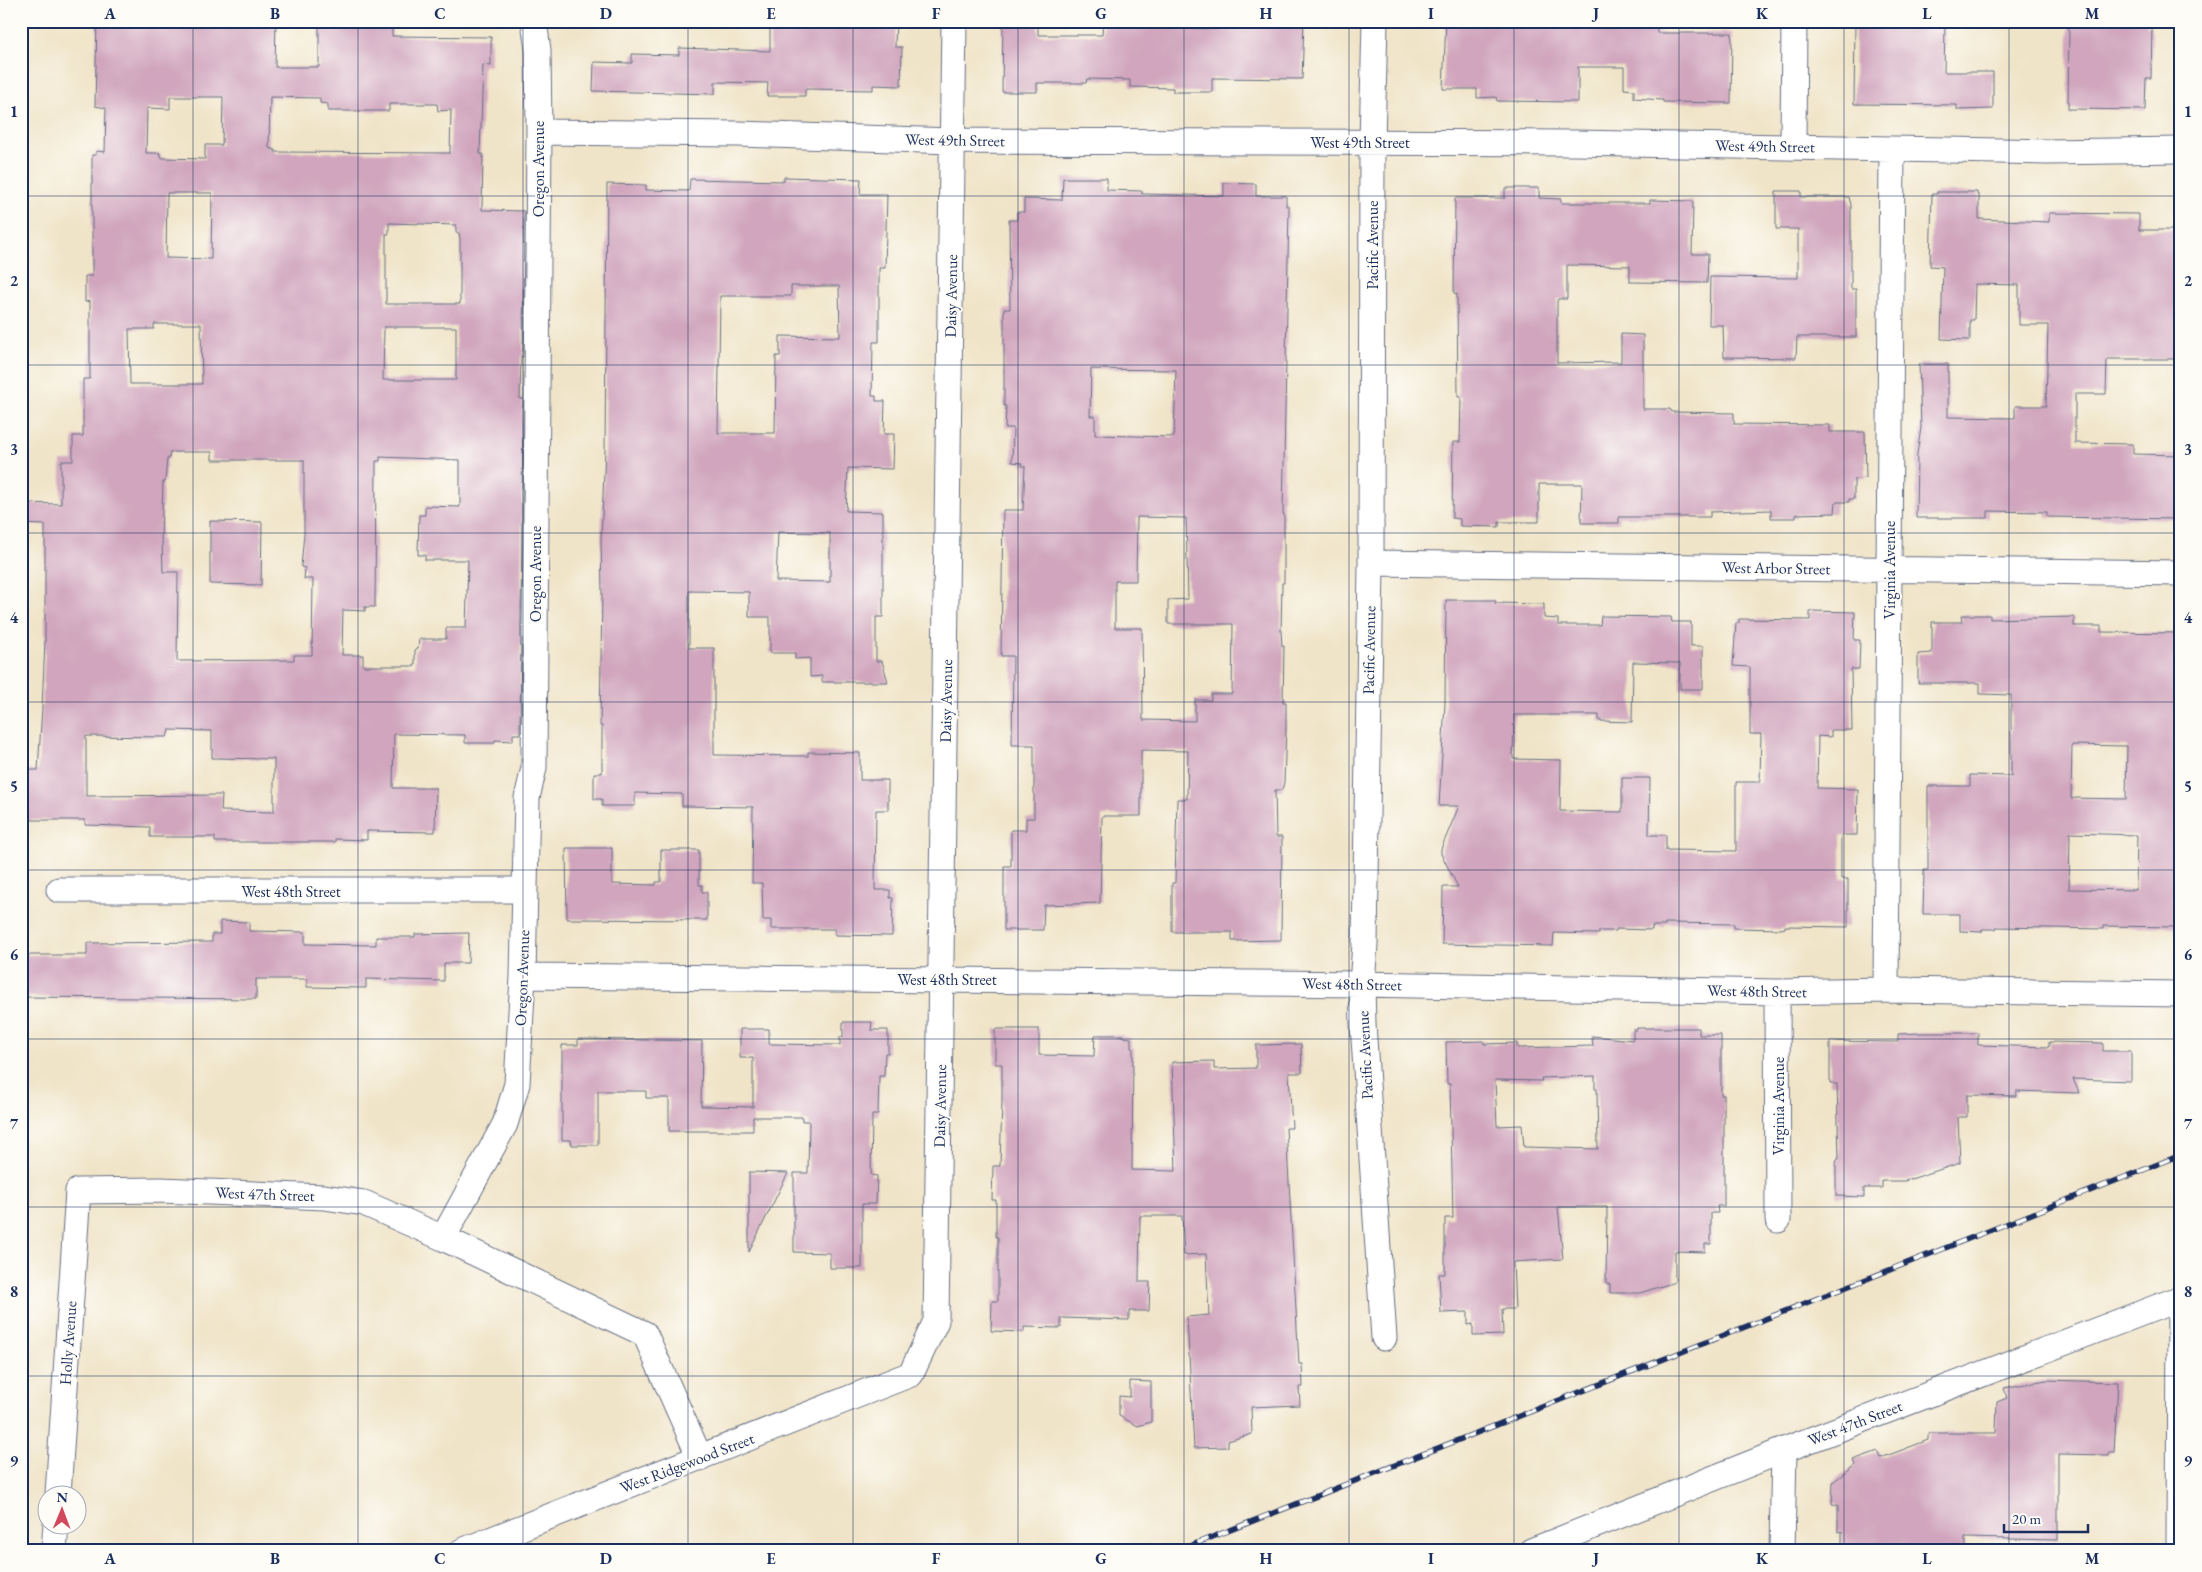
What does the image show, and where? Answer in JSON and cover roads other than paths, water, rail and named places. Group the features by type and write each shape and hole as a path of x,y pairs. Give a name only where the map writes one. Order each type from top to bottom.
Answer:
{"street":[{"name":"Oregon Avenue","path":"444,1238 505,1124 517,1084 523,976 527,798 534,768 539,132 538,50 534,21"},
{"name":"Daisy Avenue","path":"911,1374 936,1321 954,141 954,21"},
{"name":"Pacific Avenue","path":"1375,21 1372,142 1371,563 1365,934 1362,984 1384,1338"},
{"path":"1794,21 1794,146"},
{"name":"West 49th Street","path":"539,132 738,134 954,141 1794,146 2047,152 2181,150"},
{"name":"Virginia Avenue","path":"1886,990 1892,149"},
{"name":"West Arbor Street","path":"1371,563 2181,573"},
{"name":"West 48th Street","path":"59,890 524,890"},
{"name":"West 48th Street","path":"523,976 1362,984 1777,992 1886,990 2181,994"},
{"name":"Virginia Avenue","path":"1777,992 1778,1220"},
{"name":"West 47th Street","path":"78,1191 161,1190 324,1196 364,1203 444,1238 645,1334 700,1458"},
{"name":"Holly Avenue","path":"59,1484 78,1191"},
{"path":"2179,1551 2180,1298"},
{"name":"West 47th Street","path":"1532,1551 1784,1450 2180,1298"},
{"name":"West Ridgewood Street","path":"462,1551 911,1374"},
{"path":"1782,1551 1784,1450"},
{"path":"54,1551 55,1534"}],"railway":[{"path":"1177,1551 2181,1155"}]}
